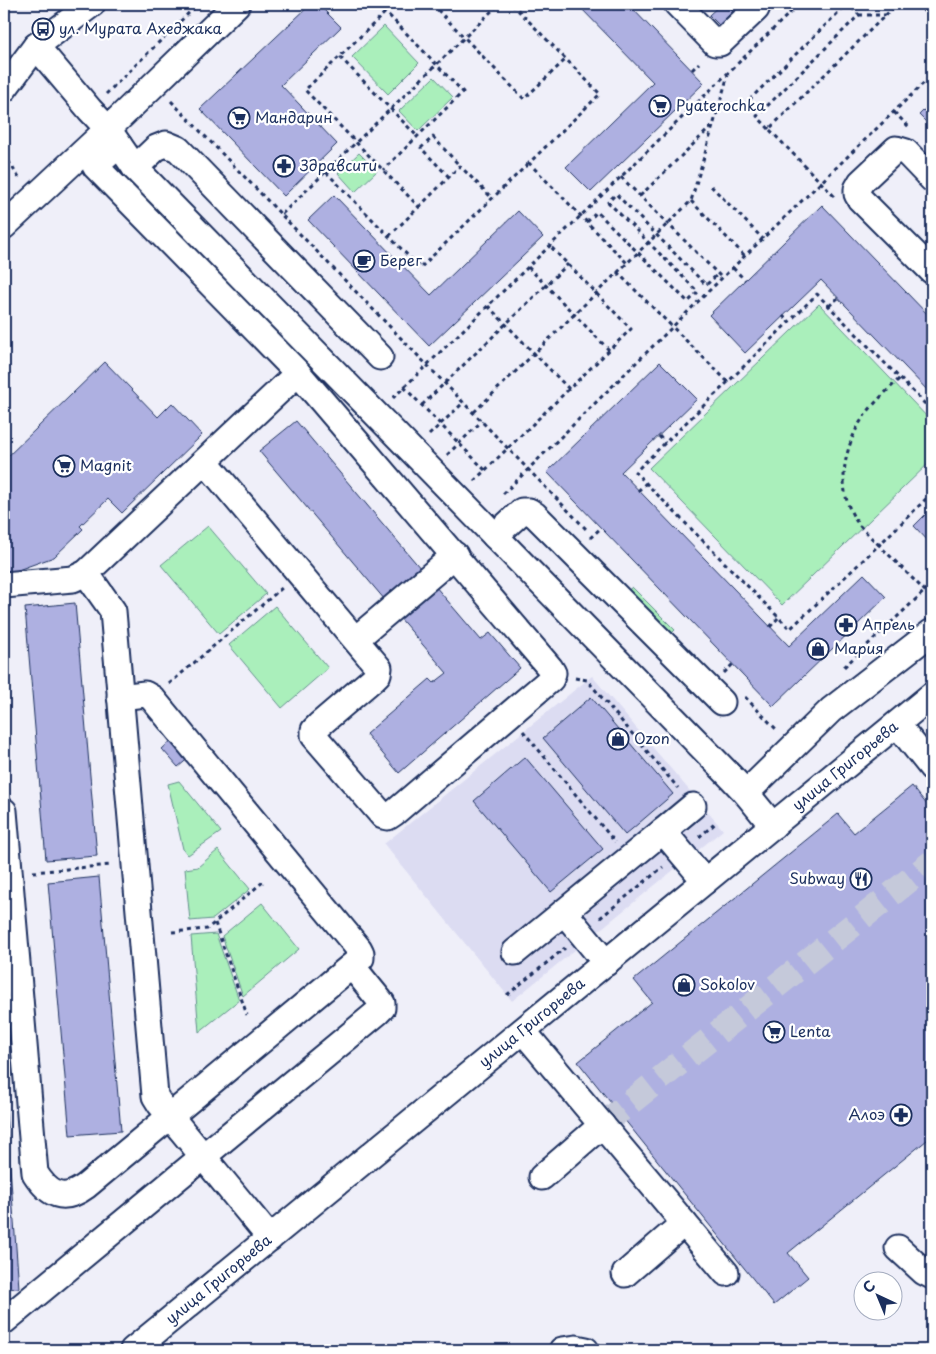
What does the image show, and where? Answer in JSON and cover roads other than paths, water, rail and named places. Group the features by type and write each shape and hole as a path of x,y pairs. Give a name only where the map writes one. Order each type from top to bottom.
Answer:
{"street":[{"path":"4,89 36,46 92,4"},
{"path":"205,461 377,664 379,668 378,674 319,725 314,730 314,736 383,816 394,814 551,679 550,668 298,373 96,166 114,137 155,83 237,4"},
{"path":"677,4 715,43 720,43 756,9 758,4"},
{"path":"36,46 114,137 135,168 746,793 773,826"},
{"path":"4,226 114,137"},
{"path":"135,168 156,148 166,144 178,148 380,357"},
{"path":"932,178 906,152 896,149 856,189 860,198 932,272"},
{"path":"4,585 73,579 86,573 298,373"},
{"path":"495,536 522,511 529,511 535,515 722,702"},
{"path":"356,639 454,555"},
{"path":"86,573 113,611 155,1096 170,1117 270,1238"},
{"path":"746,793 831,710 932,632"},
{"path":"4,811 35,1173 52,1193 64,1196 77,1193 352,966 361,958 362,953 152,698 145,694 120,697"},
{"name":"улица Григорьева","path":"133,1350 932,695"},
{"path":"897,724 932,768"},
{"path":"515,952 693,806"},
{"path":"663,831 706,881"},
{"path":"564,912 606,963"},
{"path":"4,1321 382,1008 380,1000 352,966"},
{"path":"523,1031 602,1125 654,1172 684,1223 726,1273"},
{"path":"542,1178 602,1125"},
{"path":"625,1274 684,1223"},
{"path":"898,1248 924,1272 932,1276"},
{"path":"562,1350 576,1348 586,1350"}],"tunnel":[{"path":"602,1125 932,862"}],"place":[{"name":"ул. Мурата Ахеджака","path":"43,29"},
{"name":"Pyaterochka","path":"660,106"},
{"name":"Мандарин","path":"239,118"},
{"name":"Здравсити","path":"284,166"},
{"name":"Берег","path":"364,261"},
{"name":"Magnit","path":"64,466"},
{"name":"Апрель","path":"846,625"},
{"name":"Мария","path":"818,649"},
{"name":"Ozon","path":"618,739"},
{"name":"Subway","path":"861,879"},
{"name":"Sokolov","path":"684,985"},
{"name":"Lenta","path":"774,1032"},
{"name":"Алоэ","path":"901,1115"}]}
